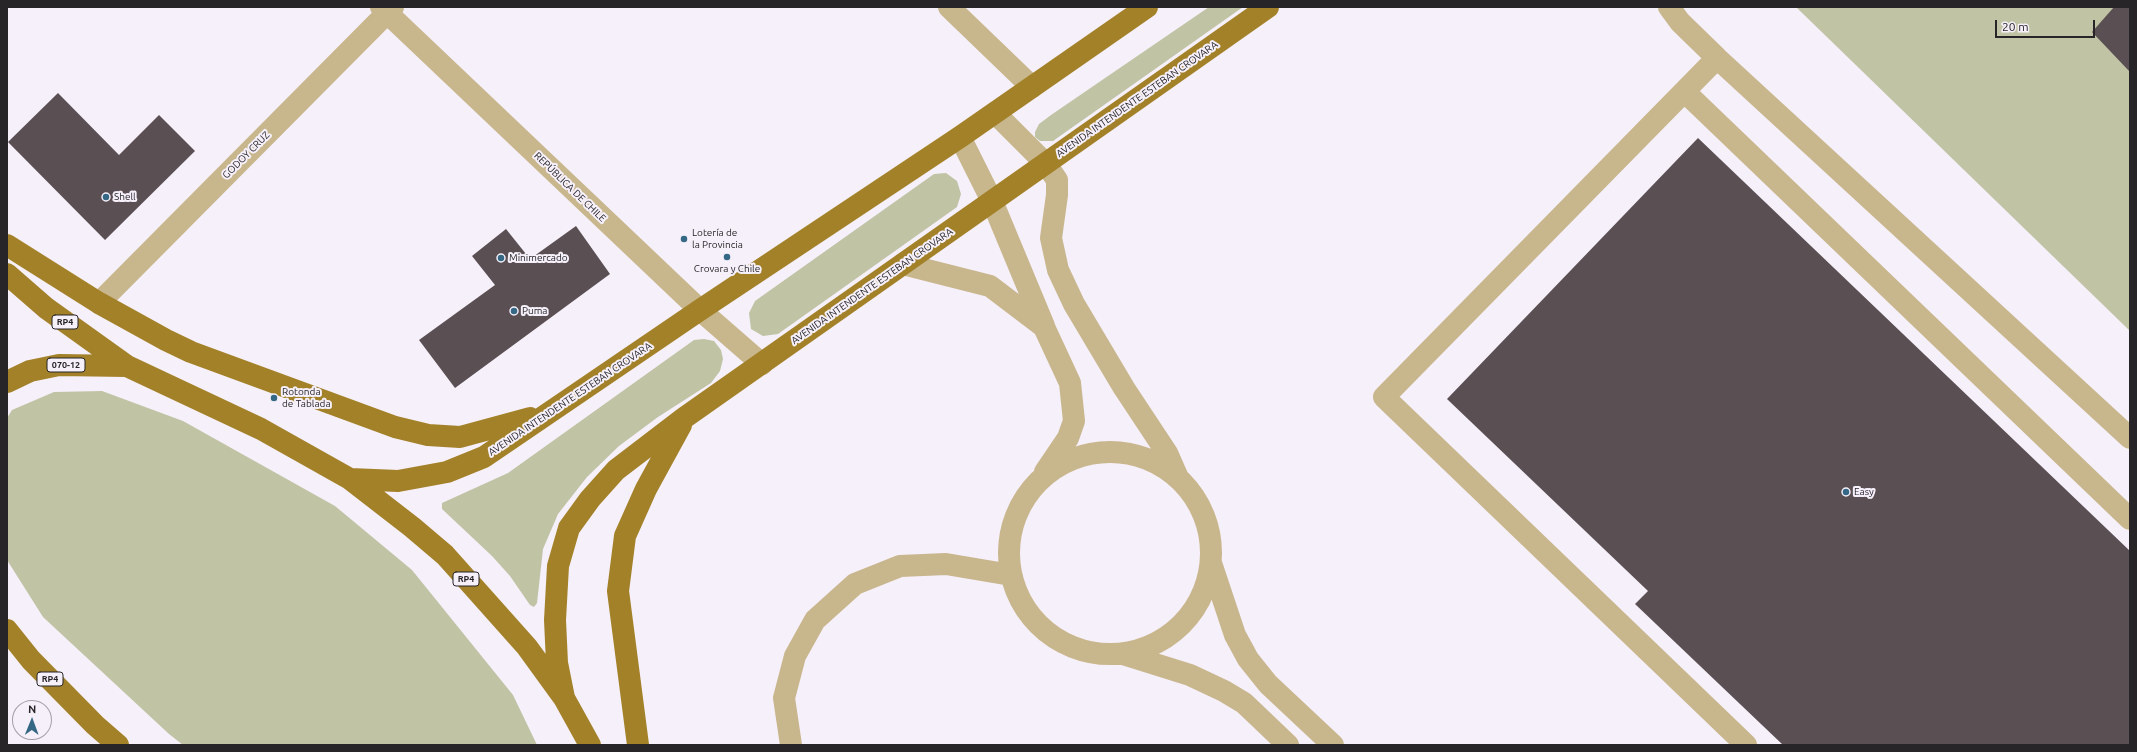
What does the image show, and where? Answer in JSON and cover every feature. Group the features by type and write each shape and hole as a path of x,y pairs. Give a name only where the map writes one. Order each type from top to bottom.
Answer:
{"main road":[{"name":"AVENIDA INTENDENTE ESTEBAN CROVARA","path":"350,479 398,481 447,472 484,457 555,411 700,310 960,137 1147,7"},
{"name":"AVENIDA INTENDENTE ESTEBAN CROVARA","path":"564,698 558,663 556,620 558,566 568,528 590,499 616,470 684,418 1268,7"},
{"path":"7,244 99,303 191,352 394,427 428,435 460,437 491,430 555,411"},
{"name":"RP4","path":"7,274 46,308 127,366 261,429 350,479 412,526 445,555 527,647 564,698 590,745"},
{"name":"070-12","path":"7,382 30,371 59,365 127,366"},
{"path":"637,744 618,591 625,536 646,489 684,418"},
{"name":"RP4","path":"7,630 47,676 95,726 118,745"}],"street":[{"path":"949,7 1032,87"},
{"path":"1669,7 1680,22 1717,58 2130,438"},
{"name":"GODOY CRUZ","path":"99,303 387,9"},
{"name":"REPÚBLICA DE CHILE","path":"387,9 700,310 762,364"},
{"path":"1717,58 1384,397 1746,745"},
{"path":"1685,92 2130,519"},
{"path":"995,113 1046,164 1057,180 1057,195 1051,238 1058,270 1074,304 1116,375 1167,453 1178,478 1198,503 1209,532 1211,563 1235,635 1248,659 1268,684 1333,745"},
{"path":"960,137 992,201 1044,327 1070,383 1074,421 1068,438 1018,509 1009,541 1011,575 1022,603 1040,626 1064,644 1093,653 1123,654 1190,675 1224,691 1244,703 1288,745"},
{"path":"903,264 990,286 1044,327"},
{"path":"1038,482 1063,464 1092,454 1123,452 1152,461 1178,478"},
{"path":"1123,654 1156,644 1183,624 1202,596 1211,563"},
{"path":"791,745 784,698 795,656 816,620 855,584 900,566 946,564 1011,575"}],"green space":[{"path":"1209,7 1243,7 1053,141 1040,141 1035,137 1035,132 1039,124 1051,115"},
{"path":"1796,7 2130,7 2130,331"},
{"path":"946,173 957,181 961,194 957,207 778,334 763,336 751,329 749,313 755,301 934,174"},
{"path":"704,339 714,341 721,350 723,359 720,371 711,383 658,417 619,446 587,477 558,514 543,549 537,603 534,607 530,605 510,576 492,556 442,509 442,503 508,473 694,340"},
{"path":"102,391 183,421 335,506 412,570 513,695 537,745 183,745 169,734 43,617 7,560 7,418 12,410 54,392"}],"building":[{"path":"2114,7 2130,7 2130,72 2092,32"},
{"name":"Shell","path":"58,93 119,155 159,115 195,151 105,240 8,142"},
{"path":"1698,138 2130,551 2130,745 1783,745 1635,604 1648,591 1447,399"},
{"path":"576,226 610,274 455,388 419,340 495,285 472,256 506,229 530,259"}],"place":[{"name":"Shell","path":"106,197"},
{"name":"Lotería de la Provincia","path":"684,239"},
{"name":"Crovara y Chile","path":"727,257"},
{"name":"Minimercado","path":"501,258"},
{"name":"Puma","path":"514,311"},
{"name":"Rotonda de Tablada","path":"274,398"},
{"name":"Easy","path":"1846,492"}]}
